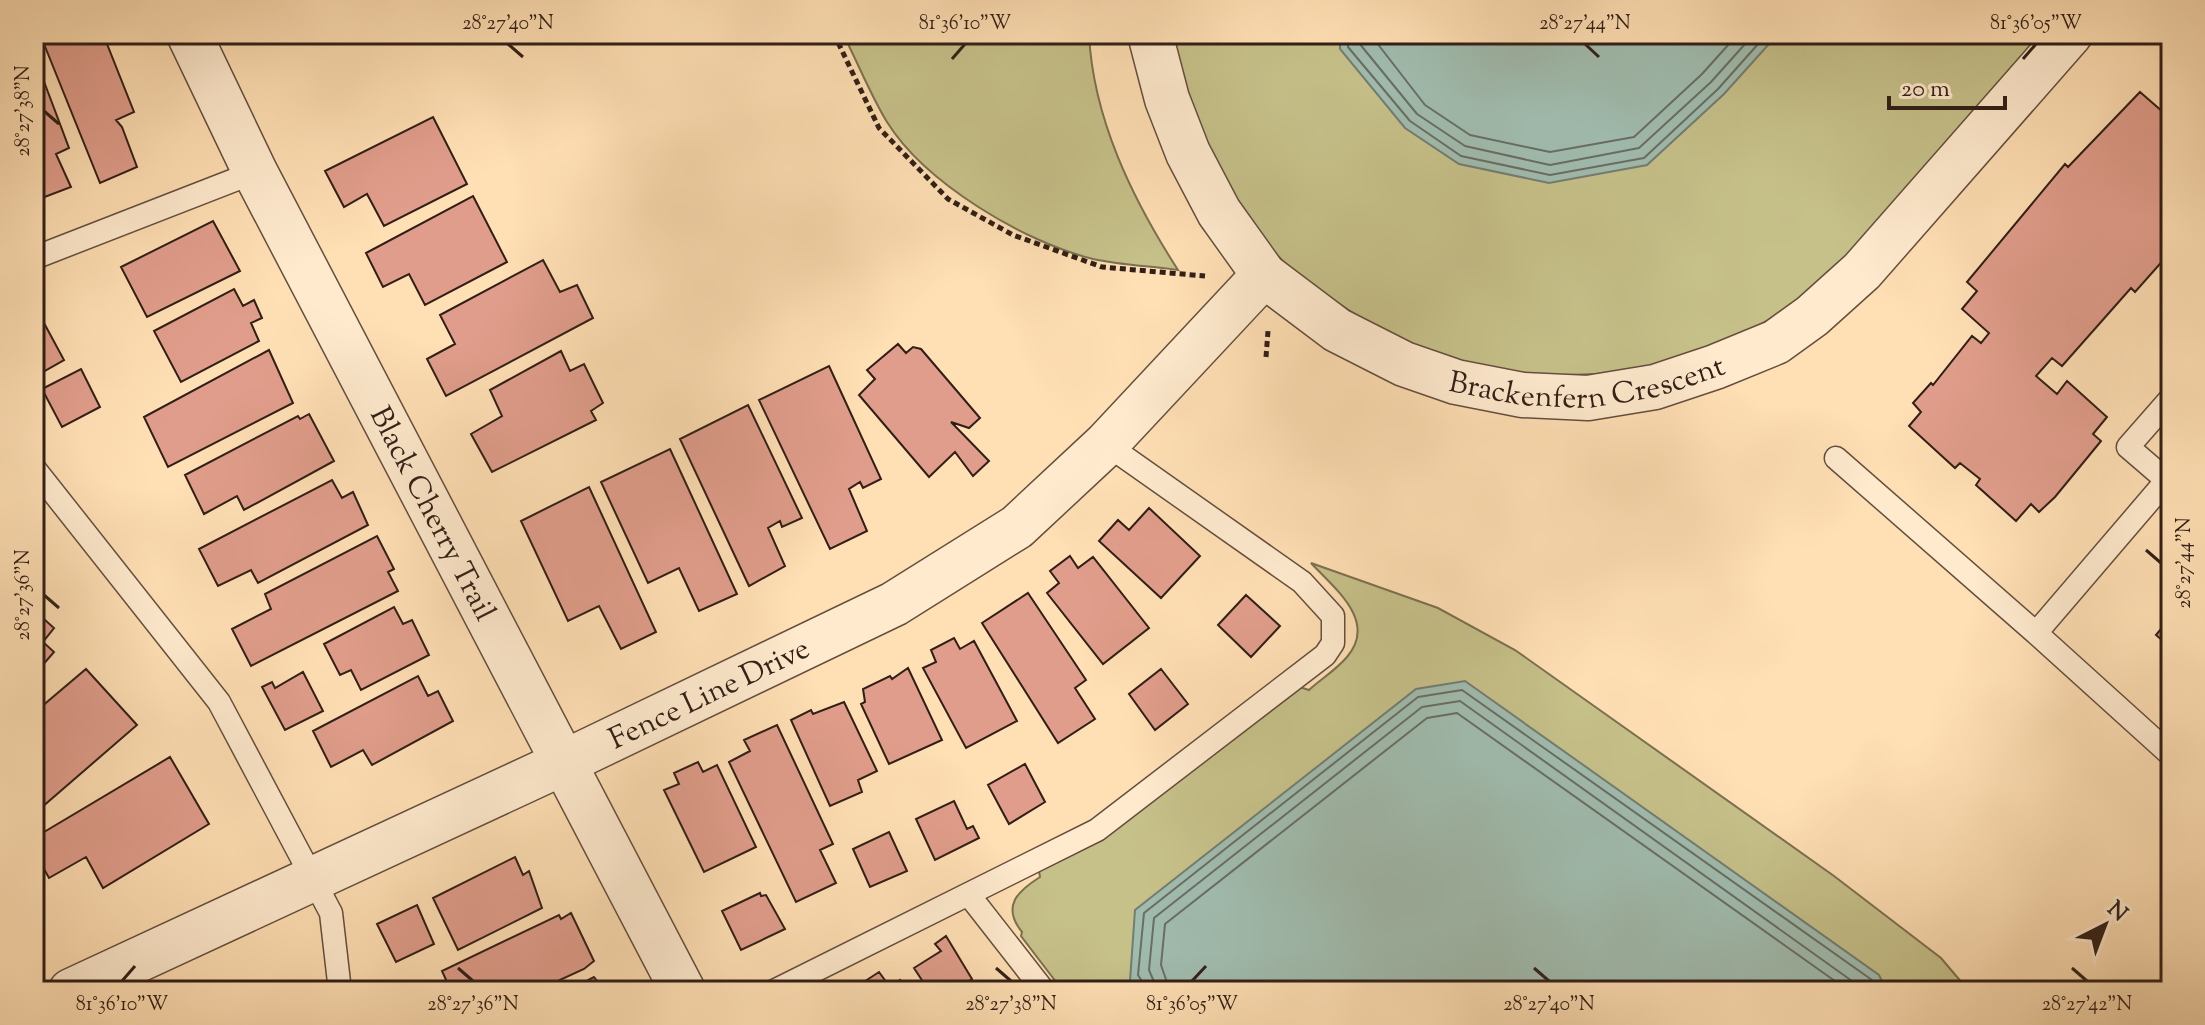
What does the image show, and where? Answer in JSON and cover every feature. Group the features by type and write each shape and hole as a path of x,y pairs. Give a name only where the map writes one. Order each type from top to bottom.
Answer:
{"street":[{"name":"Black Cherry Trail","path":"189,34 255,172 683,991"},
{"name":"Brackenfern Crescent","path":"1150,34 1167,99 1188,153 1253,287 1404,364 1456,382 1522,395 1588,398 1655,387 1776,342 1812,316 1862,271 2070,34"},
{"name":"Fence Line Drive","path":"71,991 565,762 894,604 1017,527 1106,444 1253,287"}],"lane":[{"path":"34,258 255,172"},
{"path":"2036,633 2169,482 2128,447 2171,398"},
{"path":"774,991 1097,830 1325,655 1333,643 1333,616 1302,582 1106,444"},
{"path":"1836,458 2171,755"},
{"path":"34,468 219,702 331,913 340,991"},
{"path":"969,895 1044,991"}],"path":[{"path":"834,34 879,128 948,199 1013,235 1102,267 1221,278 1253,287 1268,324 1266,357"}],"shaded area":[{"path":"843,34 1089,34 1098,97 1118,158 1146,216 1178,270 1103,261 1066,251 1008,224 951,188 904,145 887,122"},
{"path":"1173,34 2043,34 1847,256 1816,286 1783,311 1727,341 1669,361 1610,373 1550,375 1491,368 1433,352 1377,327 1290,268 1245,215 1212,158 1188,96"},
{"path":"1311,563 1438,608 1515,650 1834,876 1941,958 1969,991 1063,991 1021,936 1013,914 1015,900 1040,877 1039,871 1300,687 1309,690 1347,657 1358,631 1355,618 1341,594"}],"water":[{"path":"1340,34 1778,34 1724,94 1647,165 1549,183 1459,164 1405,128 1340,49"},
{"path":"1465,681 1879,975 1887,991 1145,991 1130,981 1135,910 1416,689"}],"building":[{"path":"40,34 103,34 134,112 116,120 122,127 137,167 100,183"},
{"path":"34,55 69,148 56,154 71,187 34,201"},
{"path":"2140,92 2171,119 2171,244 2163,252 2167,256 2135,292 2131,288 2062,366 2052,358 2036,376 2057,394 2067,381 2107,417 2093,434 2101,441 2055,497 2039,512 2031,504 2016,521 1976,485 1980,479 1960,463 1955,468 1909,426 1921,412 1913,403 1931,383 1933,385 1972,336 1981,343 1989,333 1962,309 1977,291 1967,282 2065,164 2068,167"},
{"path":"433,117 467,184 384,226 367,194 344,207 325,171"},
{"path":"473,196 507,262 425,305 409,274 383,287 366,253"},
{"path":"213,221 240,271 147,317 121,267"},
{"path":"543,260 560,292 577,285 593,318 446,396 427,359 455,344 440,315"},
{"path":"234,289 243,306 254,300 262,318 251,323 259,341 181,382 154,331"},
{"path":"44,323 64,360 34,377 34,328"},
{"path":"898,344 906,353 913,347 921,349 980,418 969,428 951,422 989,461 973,476 955,452 929,477 859,395 875,379 867,370"},
{"path":"269,350 293,403 168,467 144,417"},
{"path":"561,351 570,371 584,364 603,403 591,411 596,420 492,472 471,434 502,416 490,390"},
{"path":"829,366 881,479 863,488 860,482 849,489 867,531 830,549 759,400"},
{"path":"81,369 100,407 62,427 42,389"},
{"path":"748,405 802,518 782,527 780,521 768,528 785,566 749,586 680,439"},
{"path":"309,414 334,461 244,510 237,496 204,514 185,475 298,416 300,419"},
{"path":"670,449 737,594 699,611 679,568 648,583 601,482"},
{"path":"332,480 342,498 353,492 368,525 258,583 251,570 218,586 199,549"},
{"path":"589,487 656,632 621,649 599,606 568,621 521,521"},
{"path":"1149,508 1200,556 1161,598 1099,541 1118,520 1129,530"},
{"path":"377,536 394,569 388,572 398,591 251,666 232,629 271,609 265,594"},
{"path":"1070,556 1078,568 1093,557 1149,628 1103,664 1047,593 1059,583 1050,571"},
{"path":"1028,593 1086,680 1075,688 1095,719 1058,743 982,623"},
{"path":"1246,595 1280,626 1251,657 1218,625"},
{"path":"2171,600 2171,617 2162,610"},
{"path":"394,607 403,624 412,620 429,655 361,690 351,670 340,675 324,644"},
{"path":"34,610 54,628 43,642 54,652 34,675"},
{"path":"2171,617 2171,648 2156,635"},
{"path":"954,638 960,649 974,641 1017,721 966,748 923,668 936,662 931,650"},
{"path":"908,668 942,740 889,764 861,704 865,702 863,689 890,676 892,679"},
{"path":"86,669 137,725 34,814 34,713"},
{"path":"1161,669 1188,704 1155,730 1129,694"},
{"path":"303,672 323,711 285,730 262,687 272,682 275,688"},
{"path":"418,676 428,696 438,691 453,721 372,765 363,750 331,767 313,731"},
{"path":"844,702 877,771 858,780 862,792 830,806 791,720 811,710 813,714"},
{"path":"777,725 833,844 820,850 836,883 796,902 729,762 750,751 744,740"},
{"path":"170,757 209,824 103,888 86,857 49,878 34,851 34,838"},
{"path":"698,762 703,772 717,765 756,847 704,872 664,790 679,784 674,773"},
{"path":"1025,764 1045,802 1009,824 988,785"},
{"path":"954,801 967,829 973,826 979,838 935,860 916,819"},
{"path":"889,832 907,871 870,887 853,849"},
{"path":"515,857 523,875 529,871 542,908 458,950 433,898"},
{"path":"760,893 761,896 766,895 785,929 741,950 722,911"},
{"path":"417,905 434,944 396,962 377,924"},
{"path":"571,913 594,961 584,969 536,991 451,991 442,971 559,915 561,919"},
{"path":"946,936 972,979 954,991 929,991 914,968 941,951 935,944"},
{"path":"879,972 890,987 900,980 906,991 850,991"},
{"path":"594,977 605,991 567,991"}]}
